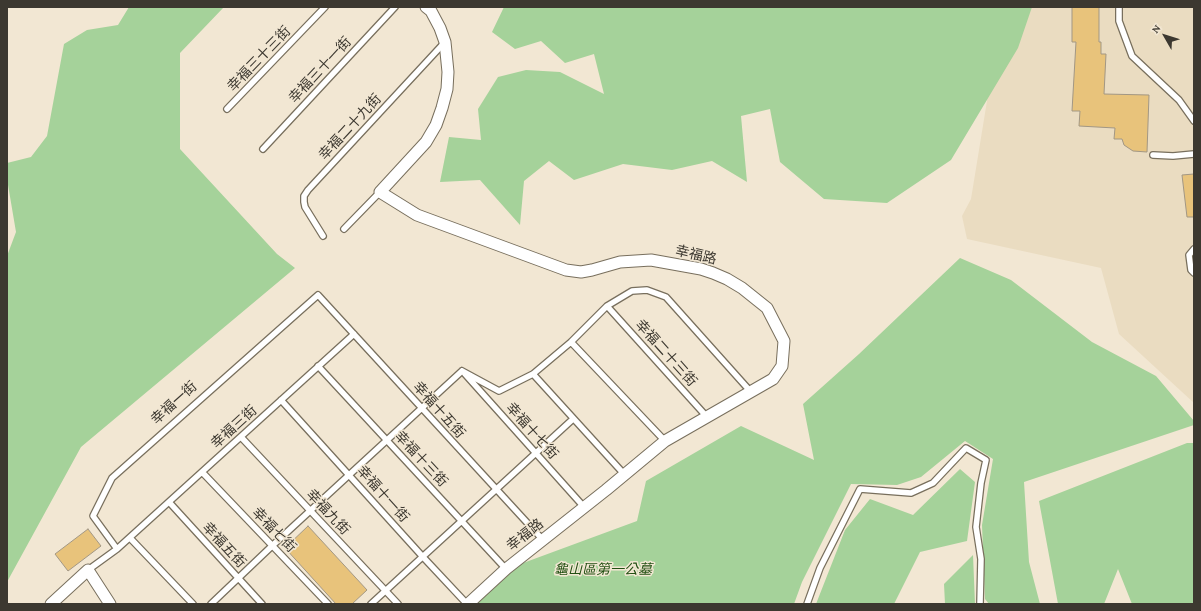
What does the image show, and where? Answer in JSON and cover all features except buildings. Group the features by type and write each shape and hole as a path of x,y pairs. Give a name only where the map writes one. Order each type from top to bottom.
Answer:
{"street":[{"path":"380,192 426,142 436,125 447,88 448,72 445,42 440,28 431,11 426,7"},
{"name":"幸福路","path":"380,192 416,215 566,270 581,272 620,262 651,260 701,269 727,279 742,288 767,308 784,341 782,366 773,379 665,441 506,569 467,604"},
{"path":"51,604 88,570 110,604"}],"lane":[{"name":"幸福三十三街","path":"228,109 325,7"},
{"name":"幸福三十一街","path":"263,148 395,7"},
{"path":"1119,7 1119,22 1132,56 1179,100 1194,121"},
{"name":"幸福二十九街","path":"323,236 305,207 304,196 445,42"},
{"path":"1153,155 1173,156 1194,154"},
{"path":"344,229 380,192"},
{"path":"1194,249 1189,255 1191,270 1194,273"},
{"path":"211,604 272,545 311,511 462,371 499,390 534,374 571,342 607,306 632,291 647,290 666,297 751,392"},
{"name":"幸福十五街","path":"318,295 543,540"},
{"name":"幸福一街","path":"118,549 93,516 112,478 318,295"},
{"name":"幸福二十三街","path":"607,306 707,417"},
{"name":"幸福三街","path":"88,570 118,549 354,334"},
{"path":"571,342 665,441"},
{"name":"幸福十三街","path":"318,366 506,569"},
{"name":"幸福十七街","path":"462,371 584,507"},
{"path":"534,374 624,474"},
{"name":"幸福十一街","path":"281,400 467,604"},
{"path":"371,604 573,419"},
{"name":"幸福九街","path":"241,437 398,604"},
{"path":"807,604 820,568 860,489 911,493 933,483 966,448 986,460 981,483 976,527 980,559 980,604"},
{"name":"幸福七街","path":"202,472 328,604"},
{"name":"幸福五街","path":"169,502 262,604"},
{"path":"130,538 193,604"}],"shaded area":[{"path":"989,7 1194,7 1194,403 1119,334 1101,268 967,239 962,216 971,199 987,101 990,20"}],"green space":[{"path":"129,7 224,7 180,53 180,149 277,254 295,268 81,447 7,582 7,256 16,232 7,179 7,163 31,157 47,136 64,44 87,30 118,25"},
{"path":"504,7 1032,7 1018,48 951,160 887,203 824,199 780,162 770,109 741,116 747,182 712,161 672,170 623,164 574,180 549,161 524,181 520,225 480,180 440,182 449,137 481,140 478,109 498,77 526,70 560,72 604,94 594,54 565,63 541,41 515,49 492,32"},
{"name":"龜山區第一公墓","path":"960,258 1011,280 1092,342 1156,376 1194,421 1194,425 1024,482 1029,562 1040,604 989,604 985,599 982,525 993,459 965,441 921,477 897,485 851,484 802,582 794,604 474,604 515,566 637,521 646,481 741,426 814,460 803,404 859,354"},
{"path":"1187,443 1194,443 1194,604 1132,604 1118,569 1104,604 1058,604 1039,501"},
{"path":"960,469 975,482 967,541 920,552 894,604 816,604 845,530 870,499 913,515"},
{"path":"973,555 975,604 945,604 944,584"}]}
